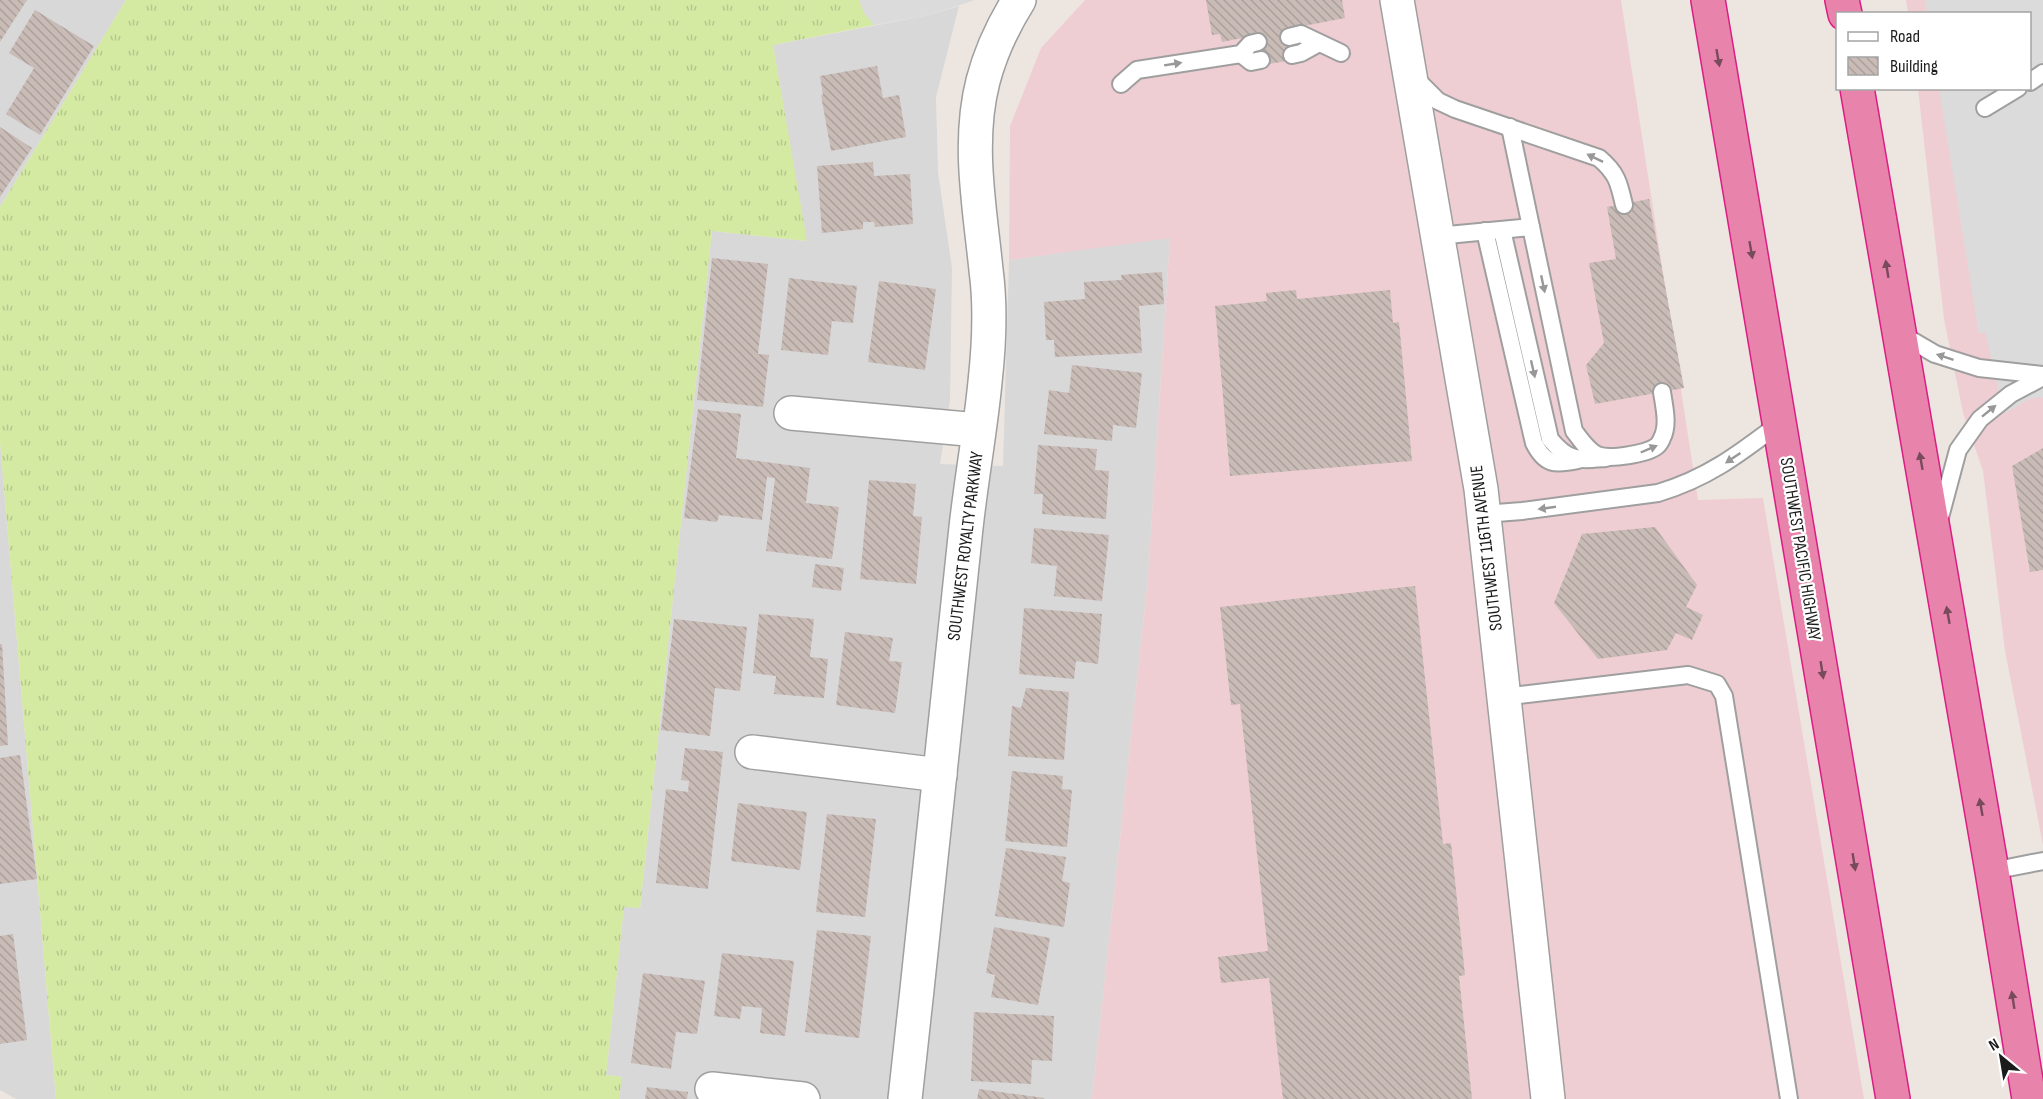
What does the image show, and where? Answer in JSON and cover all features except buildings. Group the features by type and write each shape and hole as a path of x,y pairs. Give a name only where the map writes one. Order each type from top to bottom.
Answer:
{"highway":[{"name":"SOUTHWEST PACIFIC HIGHWAY","path":"1708,0 1893,1099"},
{"path":"1857,90 2029,1099"}],"street":[{"name":"SOUTHWEST ROYALTY PARKWAY","path":"905,1099 965,535 985,382 988,326 987,273 980,223 976,126 983,81 994,51 1019,0"},
{"name":"SOUTHWEST 116TH AVENUE","path":"1397,0 1482,489 1548,1099"},
{"path":"791,413 978,430"},
{"path":"752,752 940,775"},
{"path":"712,1089 803,1099"}],"lane":[{"path":"1289,37 1302,34 1341,53"},
{"path":"1121,84 1137,70 1241,54 1250,44 1258,42"},
{"path":"1292,55 1301,53 1319,43"},
{"path":"1241,54 1251,62 1261,60"},
{"path":"1409,70 1426,91 1438,101 1455,109 1599,158 1611,168 1618,180 1624,205"},
{"path":"1985,108 2015,90"},
{"path":"1510,127 1574,431 1591,450 1609,458"},
{"path":"1437,236 1531,227"},
{"path":"1494,231 1534,442 1539,454 1551,462 1560,464 1644,452 1658,446 1666,423 1662,392"},
{"path":"1898,333 1935,354 1979,368 2043,376"},
{"path":"1934,540 1958,450 1980,419 2011,394 2043,376"},
{"path":"1484,513 1522,511 1658,493 1702,477 1733,458 1780,423"},
{"path":"1503,697 1688,675 1717,684 1724,696 1789,1099"},
{"path":"1992,871 2043,861"}],"shaded area":[{"path":"0,0 126,0 0,207"},
{"path":"859,0 975,0 930,15 874,25 864,13"},
{"path":"1085,0 1621,0 1698,500 1763,498 1864,1099 1092,1099 1148,578 1170,238 1009,260 1010,126 1041,48"},
{"path":"1906,0 2043,0 2043,845 2005,651 1983,471 1963,413 1944,319 1918,90 2031,90 2031,12 1908,12"},
{"path":"1925,0 2043,0 2043,397 2029,399 2004,414 1985,332 1979,334 1939,90 2031,90 2031,12 1927,12"},
{"path":"959,6 936,97 938,172 952,268 950,400 940,464 1003,466 1009,260 1170,237 1148,578 1092,1099 619,1099 621,1077 606,1075 624,906 640,908 712,231 806,241 773,45 930,15"},
{"path":"0,442 56,1099 16,1099 0,1090"}],"green space":[{"path":"126,0 869,0 874,25 773,45 807,241 712,231 640,908 624,907 606,1075 622,1077 619,1099 56,1099 0,442 0,207"}]}
